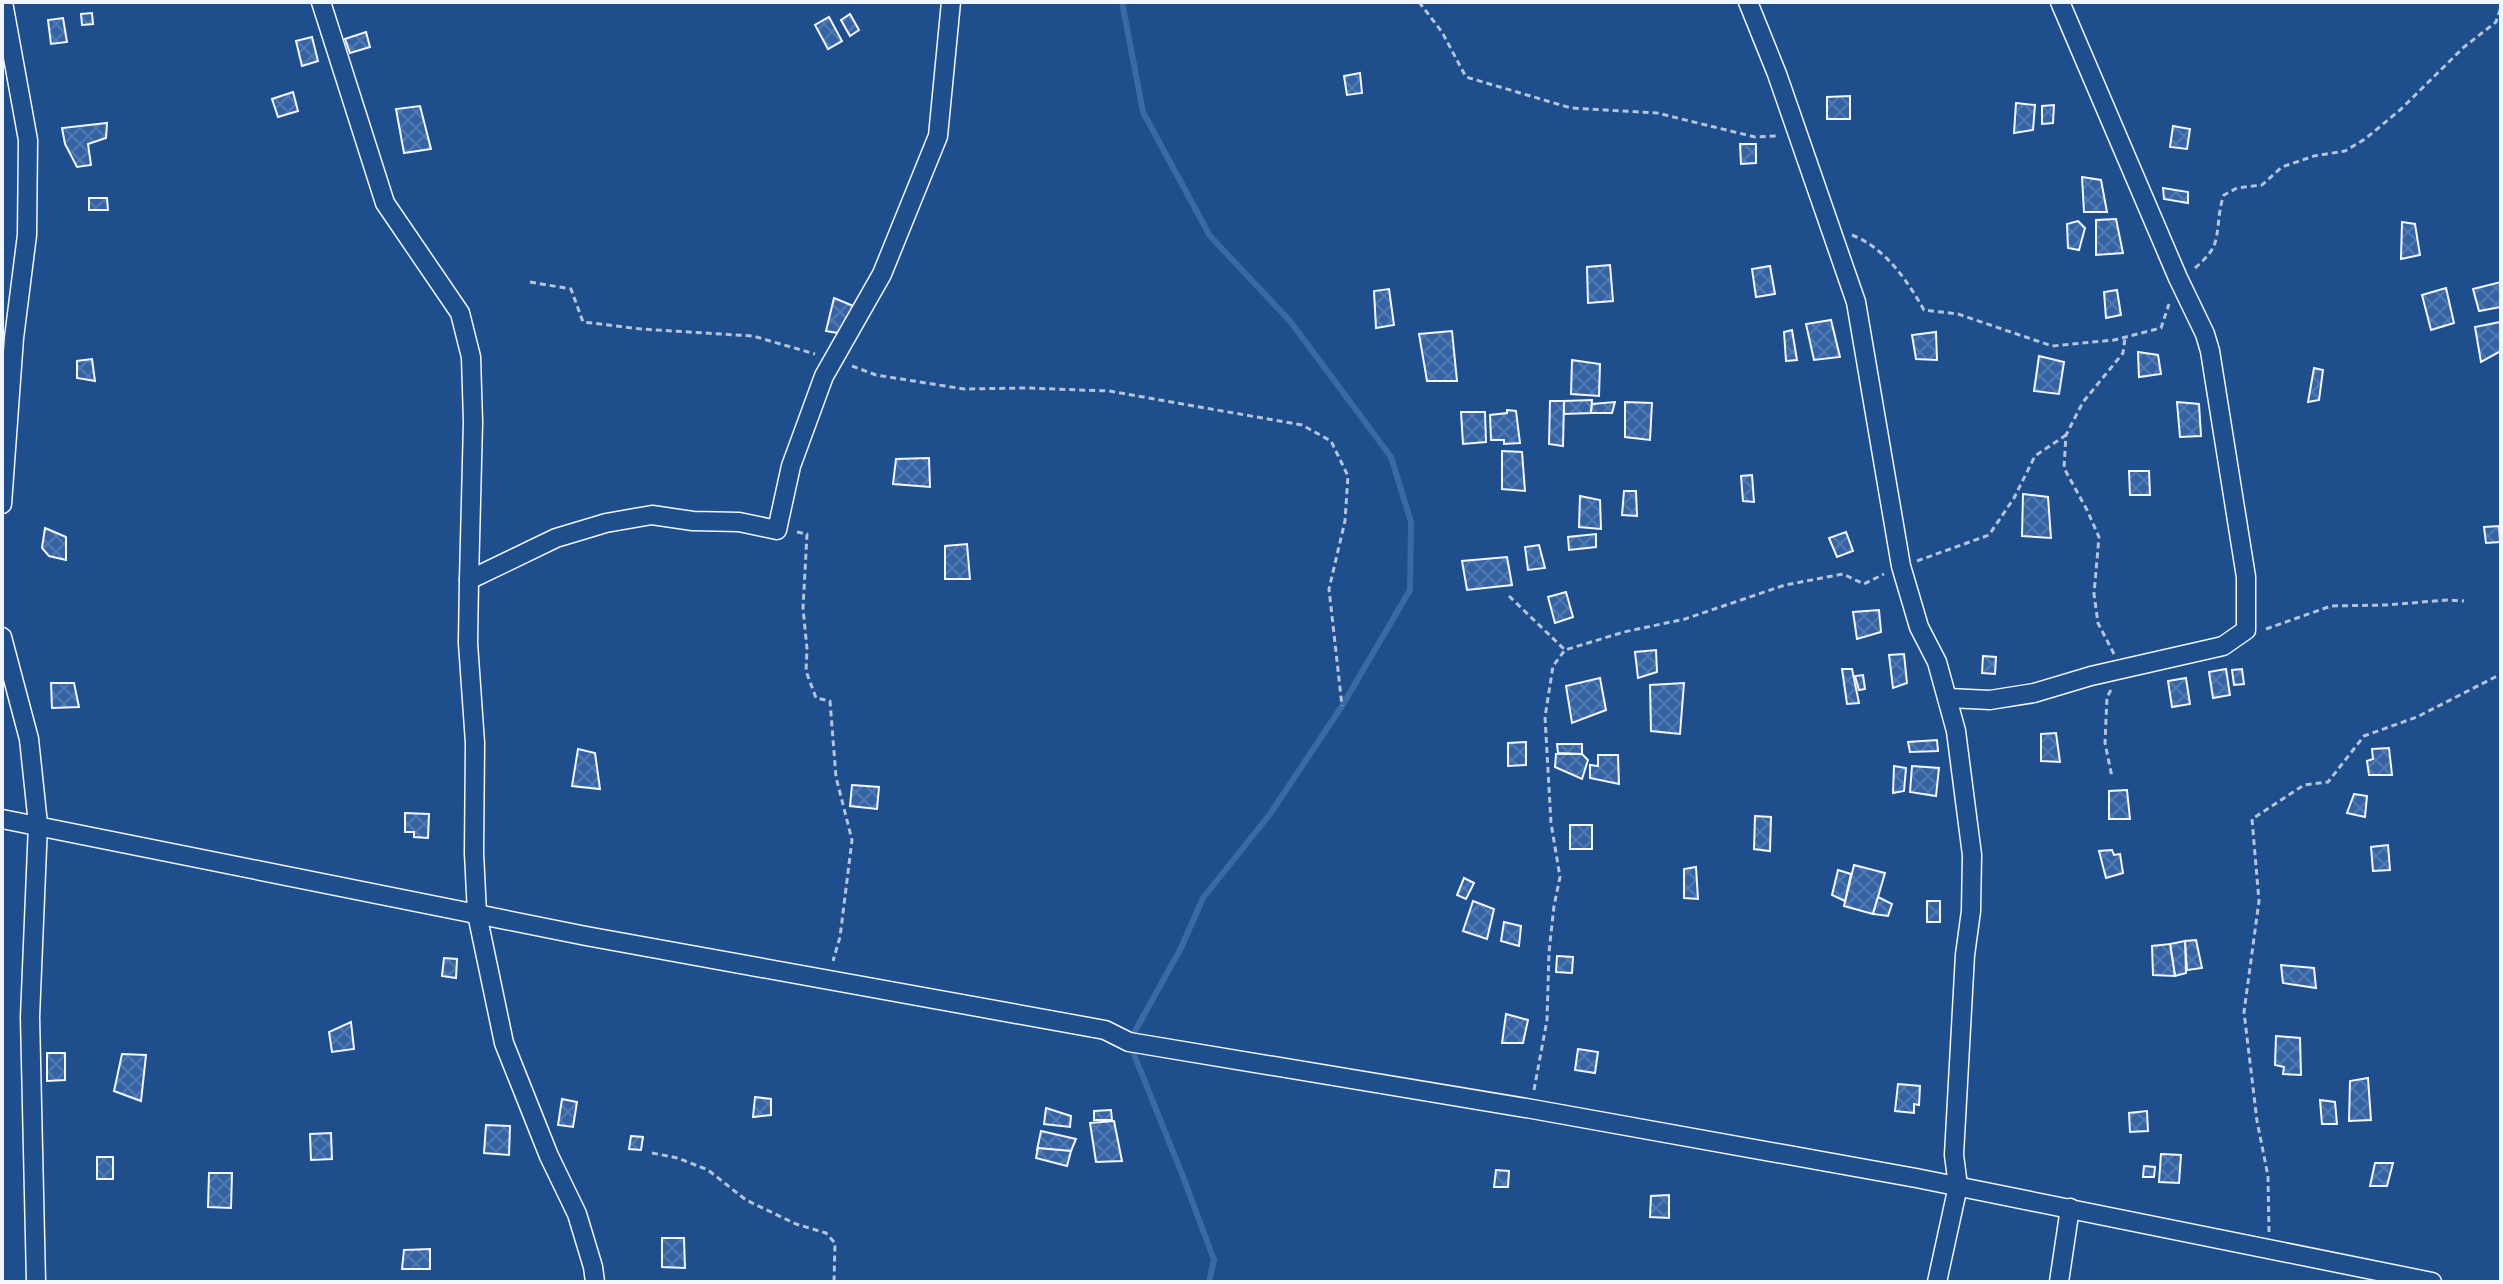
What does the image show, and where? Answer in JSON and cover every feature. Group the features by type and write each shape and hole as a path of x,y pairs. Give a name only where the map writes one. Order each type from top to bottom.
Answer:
{"street":[{"path":"2,504 14,338 27,235 28,140 3,2"},
{"path":"321,2 385,203 460,313 471,357 473,422 468,643 475,743 477,914 504,1043 549,1156 577,1214 595,1282"},
{"path":"469,580 556,538 606,523 652,515 693,521 739,522 777,530 791,466 833,359 882,274 938,136 951,2"},
{"path":"1748,2 1856,302 1901,566 1919,627 1937,662 1956,731 1972,855 1971,911 1965,955 1954,1155 1958,1186 1937,1282"},
{"path":"1948,698 1990,700 2034,693 2091,676 2223,646 2246,630 2246,577 2205,334 2060,2"},
{"path":"2,637 29,739 38,824 30,1017 36,1282"},
{"path":"2,819 477,914 1105,1030 1129,1042 1532,1109 1958,1186 2432,1282"},
{"path":"2059,1282 2070,1208"}],"path":[{"path":"1419,2 1442,32 1466,77 1571,108 1657,113 1755,137 1798,135"},
{"path":"1845,232 1866,240 1906,278 1924,310 1958,314 2052,346 2125,338 2161,328 2178,278 2189,273 2212,251 2216,241 2218,209 2224,195 2237,188 2262,185 2282,167 2314,156 2345,151 2365,139 2400,110 2464,47 2496,22 2501,7"},
{"path":"530,282 571,289 583,322 753,336 876,375 964,389 1109,391 1302,425 1331,441 1348,476 1345,521 1329,589 1342,706"},
{"path":"2098,561 2099,537 2064,468 2066,435 2083,402 2123,353 2125,338"},
{"path":"1532,1109 1547,1020 1549,952 1560,877 1549,810 1545,717 1553,666 1565,650 1624,632 1685,619 1785,585 1843,574 1864,584 1901,566 1989,535 2014,498 2035,456 2066,435"},
{"path":"777,530 807,534 803,608 806,671 816,698 830,701 836,777 852,840 840,937 832,962 832,981"},
{"path":"1509,596 1565,650"},
{"path":"2258,628 2267,629 2331,606 2464,601"},
{"path":"2268,1248 2270,1191 2257,1121 2244,1012 2259,901 2252,819 2304,785 2328,782 2364,736 2417,717 2501,674"},
{"path":"652,1153 678,1158 708,1170 746,1200 796,1224 826,1233 835,1243 834,1282"}],"building":[{"path":"92,13 93,24 82,25 81,14"},
{"path":"850,14 859,30 850,36 841,20"},
{"path":"829,17 842,41 828,49 815,25"},
{"path":"63,18 67,42 51,44 48,20"},
{"path":"366,32 370,47 350,53 345,39"},
{"path":"312,37 318,61 302,66 296,41"},
{"path":"1360,73 1362,93 1347,95 1344,76"},
{"path":"293,92 298,111 278,117 272,99"},
{"path":"1850,96 1850,119 1827,119 1827,97"},
{"path":"2016,103 2035,105 2033,130 2014,133"},
{"path":"2054,105 2053,123 2042,124 2042,106"},
{"path":"420,106 431,149 404,153 396,109"},
{"path":"107,123 106,138 88,144 91,165 77,167 65,144 62,128"},
{"path":"2173,126 2190,129 2187,149 2170,147"},
{"path":"1740,144 1756,144 1756,163 1741,164"},
{"path":"2082,177 2101,180 2107,212 2084,212"},
{"path":"2163,188 2188,192 2188,203 2164,199"},
{"path":"89,198 107,198 108,210 89,210"},
{"path":"2116,219 2123,253 2096,255 2096,220"},
{"path":"2078,221 2085,228 2079,250 2068,248 2067,224"},
{"path":"2402,222 2415,224 2420,255 2401,259"},
{"path":"1610,265 1613,301 1588,303 1587,267"},
{"path":"1770,266 1775,294 1756,297 1752,269"},
{"path":"2501,282 2501,307 2479,311 2473,289"},
{"path":"2446,288 2454,323 2431,330 2422,295"},
{"path":"1389,289 1394,325 1376,328 1374,291"},
{"path":"2117,290 2121,315 2106,318 2104,292"},
{"path":"834,298 856,307 849,335 826,331"},
{"path":"1831,320 1840,357 1814,360 1806,324"},
{"path":"2500,322 2501,351 2481,362 2475,327"},
{"path":"1792,330 1797,360 1786,361 1784,332"},
{"path":"1452,331 1457,381 1427,381 1419,334"},
{"path":"1936,332 1937,360 1916,359 1912,335"},
{"path":"2138,352 2158,355 2161,374 2139,377"},
{"path":"2039,356 2064,362 2059,394 2034,391"},
{"path":"92,359 95,381 77,378 77,361"},
{"path":"1572,360 1600,364 1599,396 1571,394"},
{"path":"2314,368 2323,370 2319,400 2308,402"},
{"path":"1592,400 1591,413 1564,414 1564,401"},
{"path":"1550,401 1564,401 1563,446 1549,444"},
{"path":"1615,402 1612,413 1591,413 1592,404"},
{"path":"1625,402 1652,403 1650,440 1625,437"},
{"path":"2177,402 2199,404 2201,436 2180,437"},
{"path":"1507,410 1516,411 1520,443 1504,444 1504,440 1491,440 1490,415 1507,413"},
{"path":"1461,412 1485,412 1486,442 1463,444"},
{"path":"1502,451 1522,452 1525,491 1502,489"},
{"path":"929,458 930,487 893,484 896,459"},
{"path":"2129,471 2149,471 2150,495 2130,495"},
{"path":"1752,475 1754,502 1743,501 1741,476"},
{"path":"1624,491 1636,491 1637,516 1622,515"},
{"path":"2023,494 2048,497 2051,538 2022,536"},
{"path":"1580,496 1600,500 1601,529 1579,527"},
{"path":"2499,526 2500,542 2486,543 2484,527"},
{"path":"45,528 66,537 66,560 49,556 42,548"},
{"path":"1846,532 1853,551 1837,557 1829,538"},
{"path":"1596,534 1596,547 1569,550 1568,537"},
{"path":"967,544 970,579 945,579 945,546"},
{"path":"1539,545 1545,568 1528,570 1525,547"},
{"path":"1507,557 1512,585 1467,590 1462,561"},
{"path":"1566,592 1573,617 1555,623 1548,597"},
{"path":"1879,610 1881,632 1857,639 1853,612"},
{"path":"1656,650 1657,672 1638,678 1635,652"},
{"path":"1904,654 1907,683 1893,688 1889,655"},
{"path":"1983,656 1996,657 1995,674 1982,673"},
{"path":"1842,669 1852,669 1859,703 1847,704"},
{"path":"2226,669 2230,695 2213,698 2209,672"},
{"path":"2242,669 2244,684 2234,685 2232,670"},
{"path":"1863,675 1865,689 1859,690 1855,676"},
{"path":"1600,678 1606,710 1572,723 1566,686"},
{"path":"2186,678 2190,704 2172,707 2168,681"},
{"path":"51,683 74,683 79,707 52,708"},
{"path":"1684,683 1680,734 1651,731 1650,685"},
{"path":"2056,733 2060,762 2041,761 2041,734"},
{"path":"1937,740 1938,751 1910,752 1908,742"},
{"path":"1526,742 1526,765 1508,766 1508,743"},
{"path":"1557,744 1582,744 1582,754 1558,753"},
{"path":"2389,748 2392,775 2369,775 2367,761 2373,759 2372,749"},
{"path":"578,749 595,753 600,789 572,786"},
{"path":"1556,754 1582,754 1588,760 1582,779 1555,767"},
{"path":"1598,755 1618,755 1619,784 1590,778 1590,765 1598,766"},
{"path":"1894,766 1906,768 1904,791 1893,793"},
{"path":"1912,766 1939,768 1936,796 1910,792"},
{"path":"852,785 879,787 877,809 850,806"},
{"path":"2127,790 2130,819 2109,819 2109,791"},
{"path":"2354,794 2367,796 2365,817 2347,813"},
{"path":"405,813 429,814 428,838 414,837 414,832 405,832"},
{"path":"1755,816 1771,817 1770,851 1754,849"},
{"path":"1570,825 1592,825 1592,849 1570,849"},
{"path":"2388,845 2390,870 2373,871 2371,847"},
{"path":"2112,850 2114,855 2120,854 2123,873 2106,878 2099,851"},
{"path":"1854,865 1885,873 1873,914 1844,906"},
{"path":"1696,867 1698,899 1684,898 1684,869"},
{"path":"1838,870 1851,874 1845,901 1832,895"},
{"path":"1464,878 1474,883 1466,899 1457,895"},
{"path":"1878,897 1892,904 1888,916 1873,914"},
{"path":"1473,901 1494,909 1487,939 1463,931"},
{"path":"1927,901 1940,901 1940,922 1927,922"},
{"path":"1504,922 1521,926 1519,946 1501,941"},
{"path":"2196,940 2202,968 2187,970 2185,941"},
{"path":"2185,941 2186,973 2175,976 2170,944"},
{"path":"2170,944 2175,976 2153,975 2152,946"},
{"path":"1557,956 1573,957 1572,973 1556,972"},
{"path":"444,958 457,959 456,978 442,976"},
{"path":"2281,965 2314,968 2316,988 2283,983"},
{"path":"1506,1014 1528,1020 1523,1043 1502,1043"},
{"path":"351,1022 354,1049 332,1052 329,1032"},
{"path":"2276,1036 2300,1038 2301,1075 2283,1074 2284,1067 2275,1065"},
{"path":"1578,1049 1598,1052 1595,1073 1575,1070"},
{"path":"47,1053 65,1053 65,1080 47,1081"},
{"path":"122,1054 146,1055 141,1101 114,1091"},
{"path":"2368,1078 2371,1120 2349,1121 2350,1081"},
{"path":"1898,1084 1920,1086 1919,1105 1914,1104 1914,1113 1895,1111"},
{"path":"755,1097 771,1099 771,1115 753,1117"},
{"path":"562,1099 577,1102 573,1127 558,1125"},
{"path":"2320,1100 2335,1102 2337,1124 2322,1124"},
{"path":"1046,1108 1071,1116 1070,1127 1044,1124"},
{"path":"1111,1110 1112,1120 1094,1120 1094,1111"},
{"path":"2147,1111 2148,1131 2130,1132 2129,1113"},
{"path":"1114,1121 1122,1161 1096,1162 1090,1123"},
{"path":"486,1125 510,1126 509,1155 484,1153"},
{"path":"1041,1131 1076,1139 1071,1151 1037,1150"},
{"path":"331,1133 332,1159 311,1160 310,1134"},
{"path":"631,1136 643,1137 641,1150 629,1149"},
{"path":"1038,1148 1071,1151 1067,1166 1036,1158"},
{"path":"2161,1154 2181,1155 2179,1183 2159,1182"},
{"path":"97,1157 113,1157 113,1179 97,1179"},
{"path":"2375,1163 2393,1163 2387,1186 2370,1186"},
{"path":"2144,1166 2155,1167 2154,1177 2143,1177"},
{"path":"1496,1170 1509,1171 1508,1187 1494,1187"},
{"path":"209,1173 232,1173 231,1208 208,1207"},
{"path":"1669,1195 1669,1218 1650,1217 1651,1196"},
{"path":"662,1238 684,1238 685,1268 662,1267"},
{"path":"430,1249 430,1269 402,1269 404,1250"}],"waterway":[{"path":"1122,2 1143,112 1210,236 1290,321 1391,457 1411,522 1410,590 1342,706 1270,814 1203,898 1181,948 1129,1042 1214,1260 1209,1282"}]}
